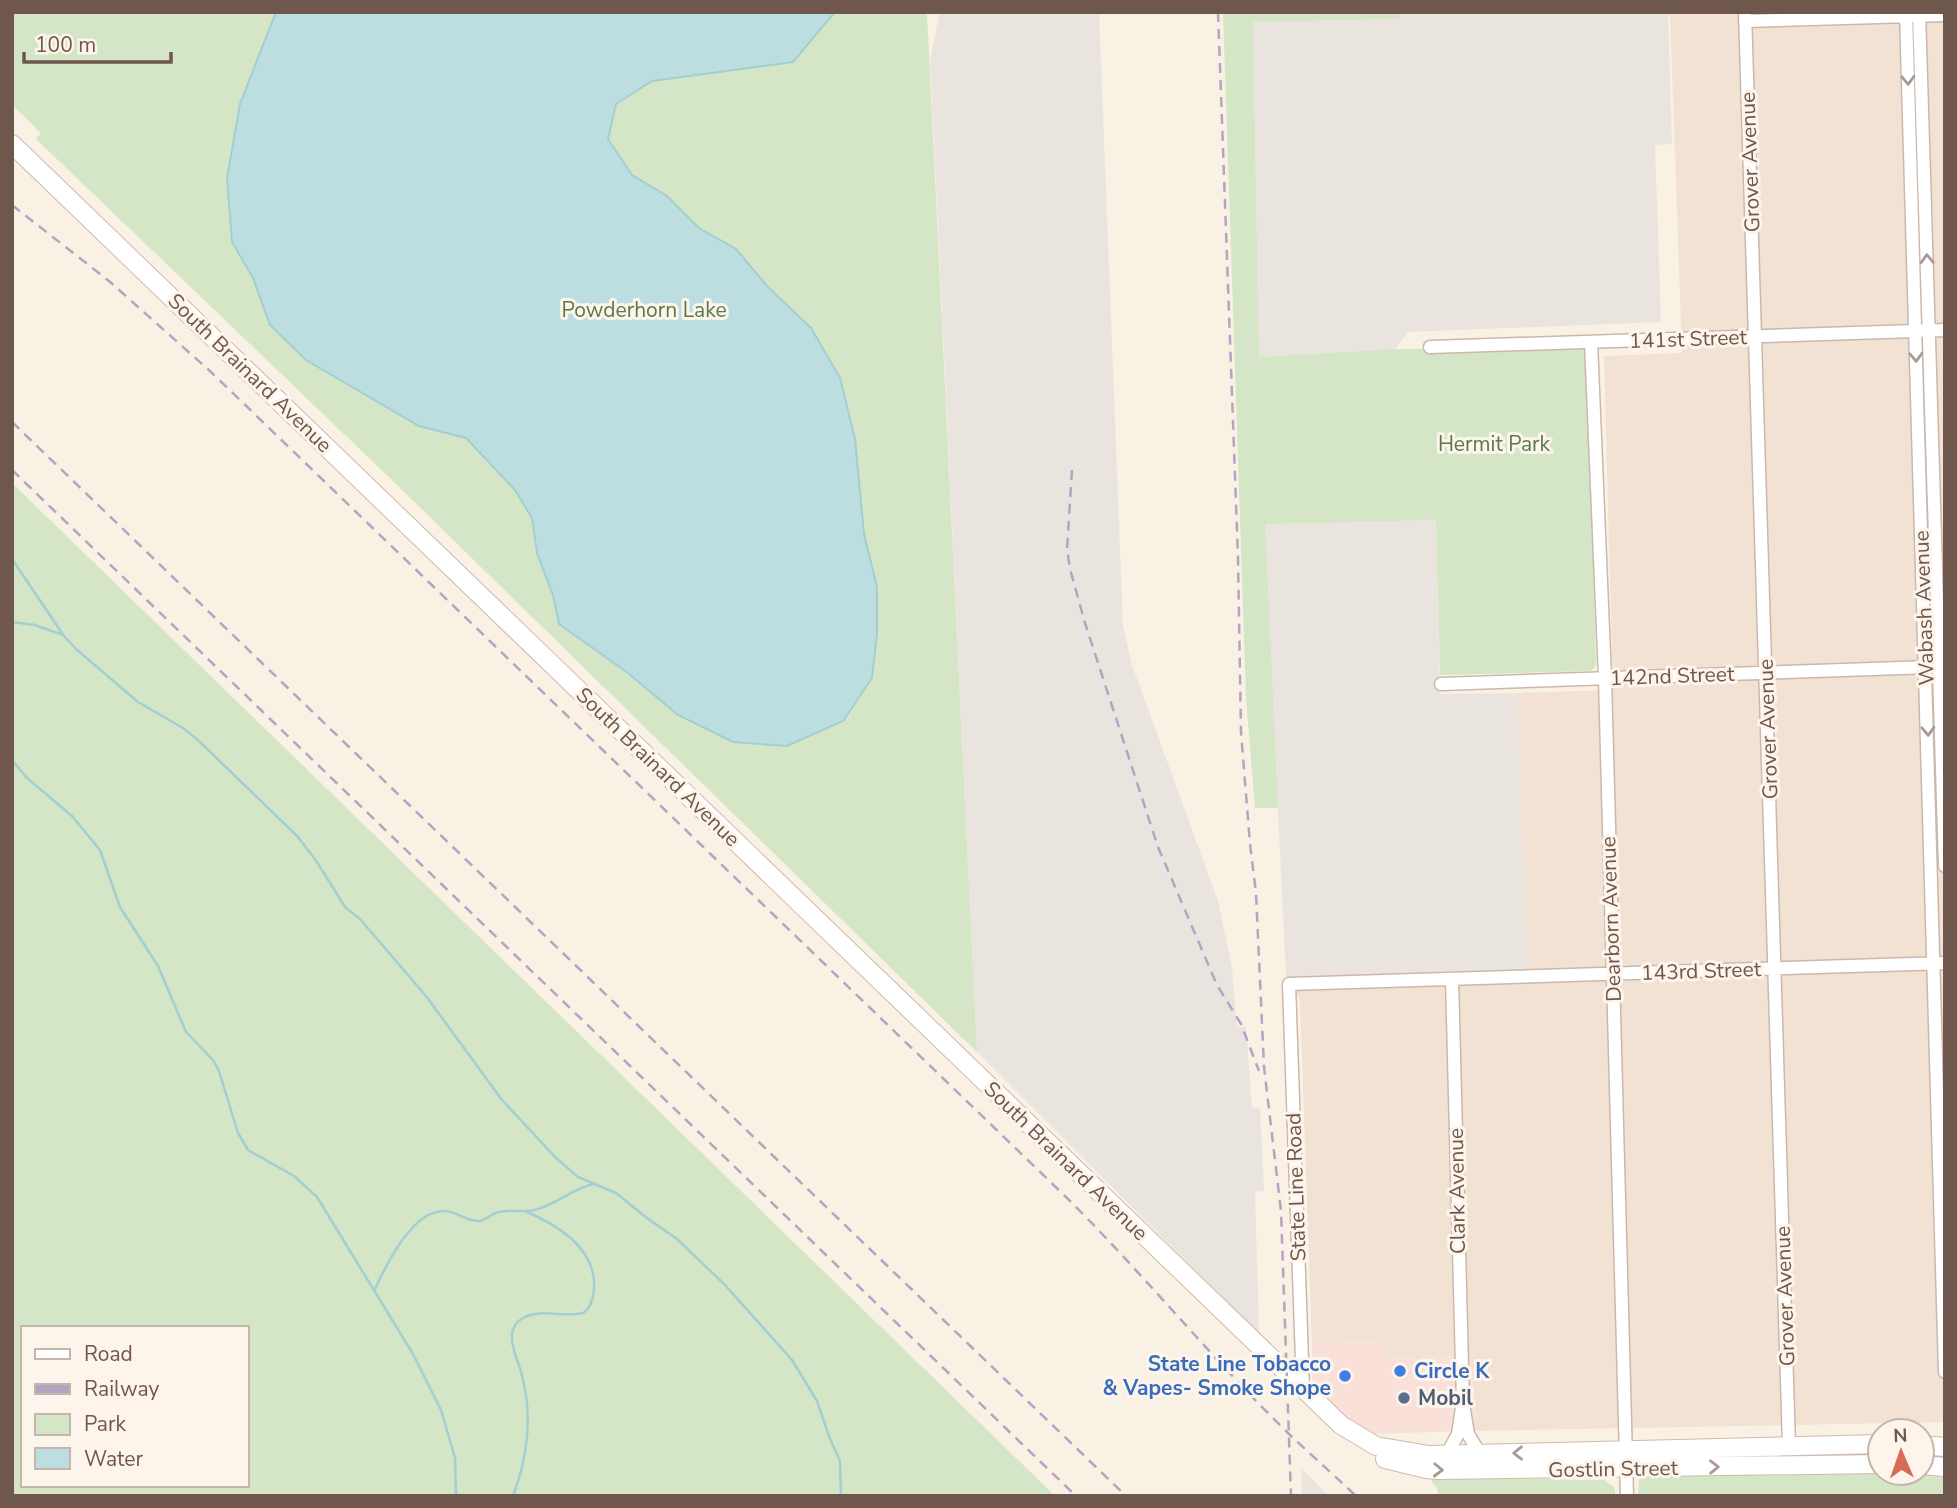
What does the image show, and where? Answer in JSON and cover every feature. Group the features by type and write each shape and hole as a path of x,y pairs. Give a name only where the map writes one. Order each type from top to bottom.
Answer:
{"main road":[{"name":"South Brainard Avenue","path":"12,144 1303,1391"},
{"name":"Gostlin Street","path":"1303,1391 1355,1435 1376,1446 1410,1453 1480,1454 1866,1444"},
{"name":"Gostlin Street","path":"1355,1435 1371,1452 1388,1461 1426,1469 1626,1469 1866,1464"}],"street":[{"name":"Wabash Avenue","path":"1912,14 1929,331 1942,666 1945,866"},
{"name":"Wabash Avenue","path":"1912,14 1915,331 1925,667 1939,963 1945,1372"},
{"path":"1745,17 1945,15"},
{"name":"Grover Avenue","path":"1745,17 1789,1446"},
{"name":"141st Street","path":"1430,347 1945,330"},
{"name":"Dearborn Avenue","path":"1591,342 1605,678 1627,1496"},
{"name":"142nd Street","path":"1441,684 1942,666"},
{"name":"143rd Street","path":"1289,984 1939,963"},
{"name":"Clark Avenue","path":"1452,979 1463,1404 1468,1434 1480,1454"},
{"name":"State Line Road","path":"1289,984 1303,1391"},
{"name":"Clark Avenue","path":"1447,1454 1458,1434 1463,1404"}],"shaded area":[{"path":"940,12 1099,12 1123,626 1132,665 1218,901 1232,968 1237,1027 1246,1027 1252,1108 1260,1109 1264,1191 1255,1192 1259,1334 977,1052 930,59"},
{"path":"1400,12 1668,12 1672,144 1655,145 1661,322 1408,332 1395,349 1259,357 1253,22 1399,19"},
{"path":"1670,12 1945,12 1945,1422 1936,1422 1936,1417 1866,1417 1866,1424 1475,1431 1472,1356 1383,1358 1381,1341 1312,1344 1300,1000 1286,975 1526,968 1517,693 1613,690 1604,356 1682,353"},
{"path":"1436,520 1440,694 1517,693 1527,968 1286,975 1264,524"},
{"path":"1382,1341 1383,1358 1473,1355 1475,1431 1369,1434 1312,1391 1312,1344"},
{"path":"1301,1467 1328,1496 1302,1496"}],"green space":[{"name":"Powderhorn Lake","path":"12,12 927,12 977,1052 394,482 36,139 41,133 12,105"},
{"name":"Hermit Park","path":"1223,12 1400,12 1400,19 1253,22 1259,357 1395,349 1581,349 1587,354 1596,664 1594,669 1440,675 1436,520 1265,524 1278,808 1255,808 1246,698"},
{"path":"12,483 1055,1496 12,1496"},
{"path":"1866,1472 1866,1487 1936,1487 1936,1476 1945,1477 1945,1496 1638,1496 1639,1479 1649,1475"},
{"path":"1432,1477 1604,1480 1615,1488 1615,1496 1439,1496"}],"water":[{"name":"Powderhorn Lake","path":"276,12 835,12 793,62 652,81 616,104 608,139 632,175 667,196 699,228 736,249 768,287 811,328 840,378 855,439 864,534 877,587 877,634 872,678 843,721 787,746 733,742 678,715 628,673 559,624 553,595 537,553 532,518 515,490 466,438 419,426 306,360 270,325 253,278 232,242 227,178 240,104"}],"waterway":[{"path":"12,559 64,636 76,649 138,702 183,728 199,741 298,837 345,907 360,919 426,996 502,1100 555,1157 578,1177 616,1193 677,1239 724,1284 792,1360 817,1401 840,1461 841,1496"},
{"path":"12,622 35,625 63,635"},
{"path":"12,760 27,778 72,816 100,850 120,907 158,966 186,1032 213,1060 219,1071 238,1133 248,1150 294,1176 317,1197 413,1354 441,1410 455,1458 456,1496"},
{"path":"375,1289 402,1241 411,1229 432,1213 448,1211 479,1221 498,1212 535,1210 594,1184"},
{"path":"513,1496 522,1466 528,1419 525,1388 513,1345 513,1330 519,1321 530,1315 583,1313 591,1303 594,1289 593,1275 582,1250 562,1231 525,1211"}],"railway":[{"path":"1218,12 1238,558 1241,732 1256,893 1264,1067 1281,1211 1291,1496"},
{"path":"12,205 109,281 211,372 1064,1195 1260,1405 1356,1496"},
{"path":"12,422 1126,1496"},
{"path":"12,470 1076,1496"},
{"path":"1072,470 1067,549 1085,623 1158,847 1217,985 1241,1024 1259,1071"}],"place":[{"name":"Circle K","path":"1400,1371"},
{"name":"State Line Tobacco & Vapes- Smoke Shope","path":"1345,1376"},
{"name":"Mobil","path":"1404,1398"}]}
